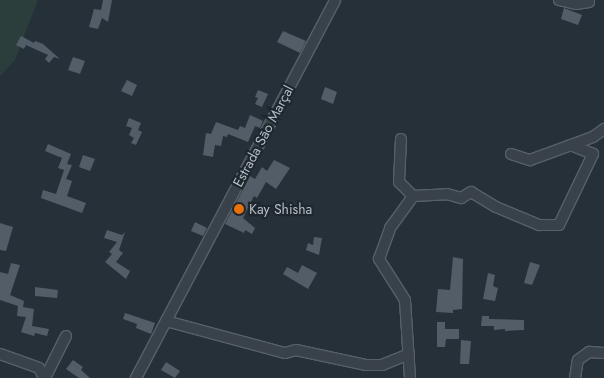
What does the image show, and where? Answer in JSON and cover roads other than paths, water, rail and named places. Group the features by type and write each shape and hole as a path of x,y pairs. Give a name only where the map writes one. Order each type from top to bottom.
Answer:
{"street":[{"name":"Estrada São Marçal","path":"136,378 334,0"},
{"path":"559,0 576,4 589,2 590,0"},
{"path":"511,154 530,160 593,137 604,129"},
{"path":"401,139 399,182 413,196 447,194 461,198 471,192 496,207 539,225 559,226 593,154 571,144"},
{"path":"410,378 405,300 379,259 390,228 413,196"},
{"path":"166,322 285,353 296,350 366,365 382,365 409,354"},
{"path":"44,378 66,336"},
{"path":"575,378 578,360 589,352 604,353"},
{"path":"0,354 39,368 44,378"}],"place":[{"name":"Kay Shisha","path":"239,209"}]}
